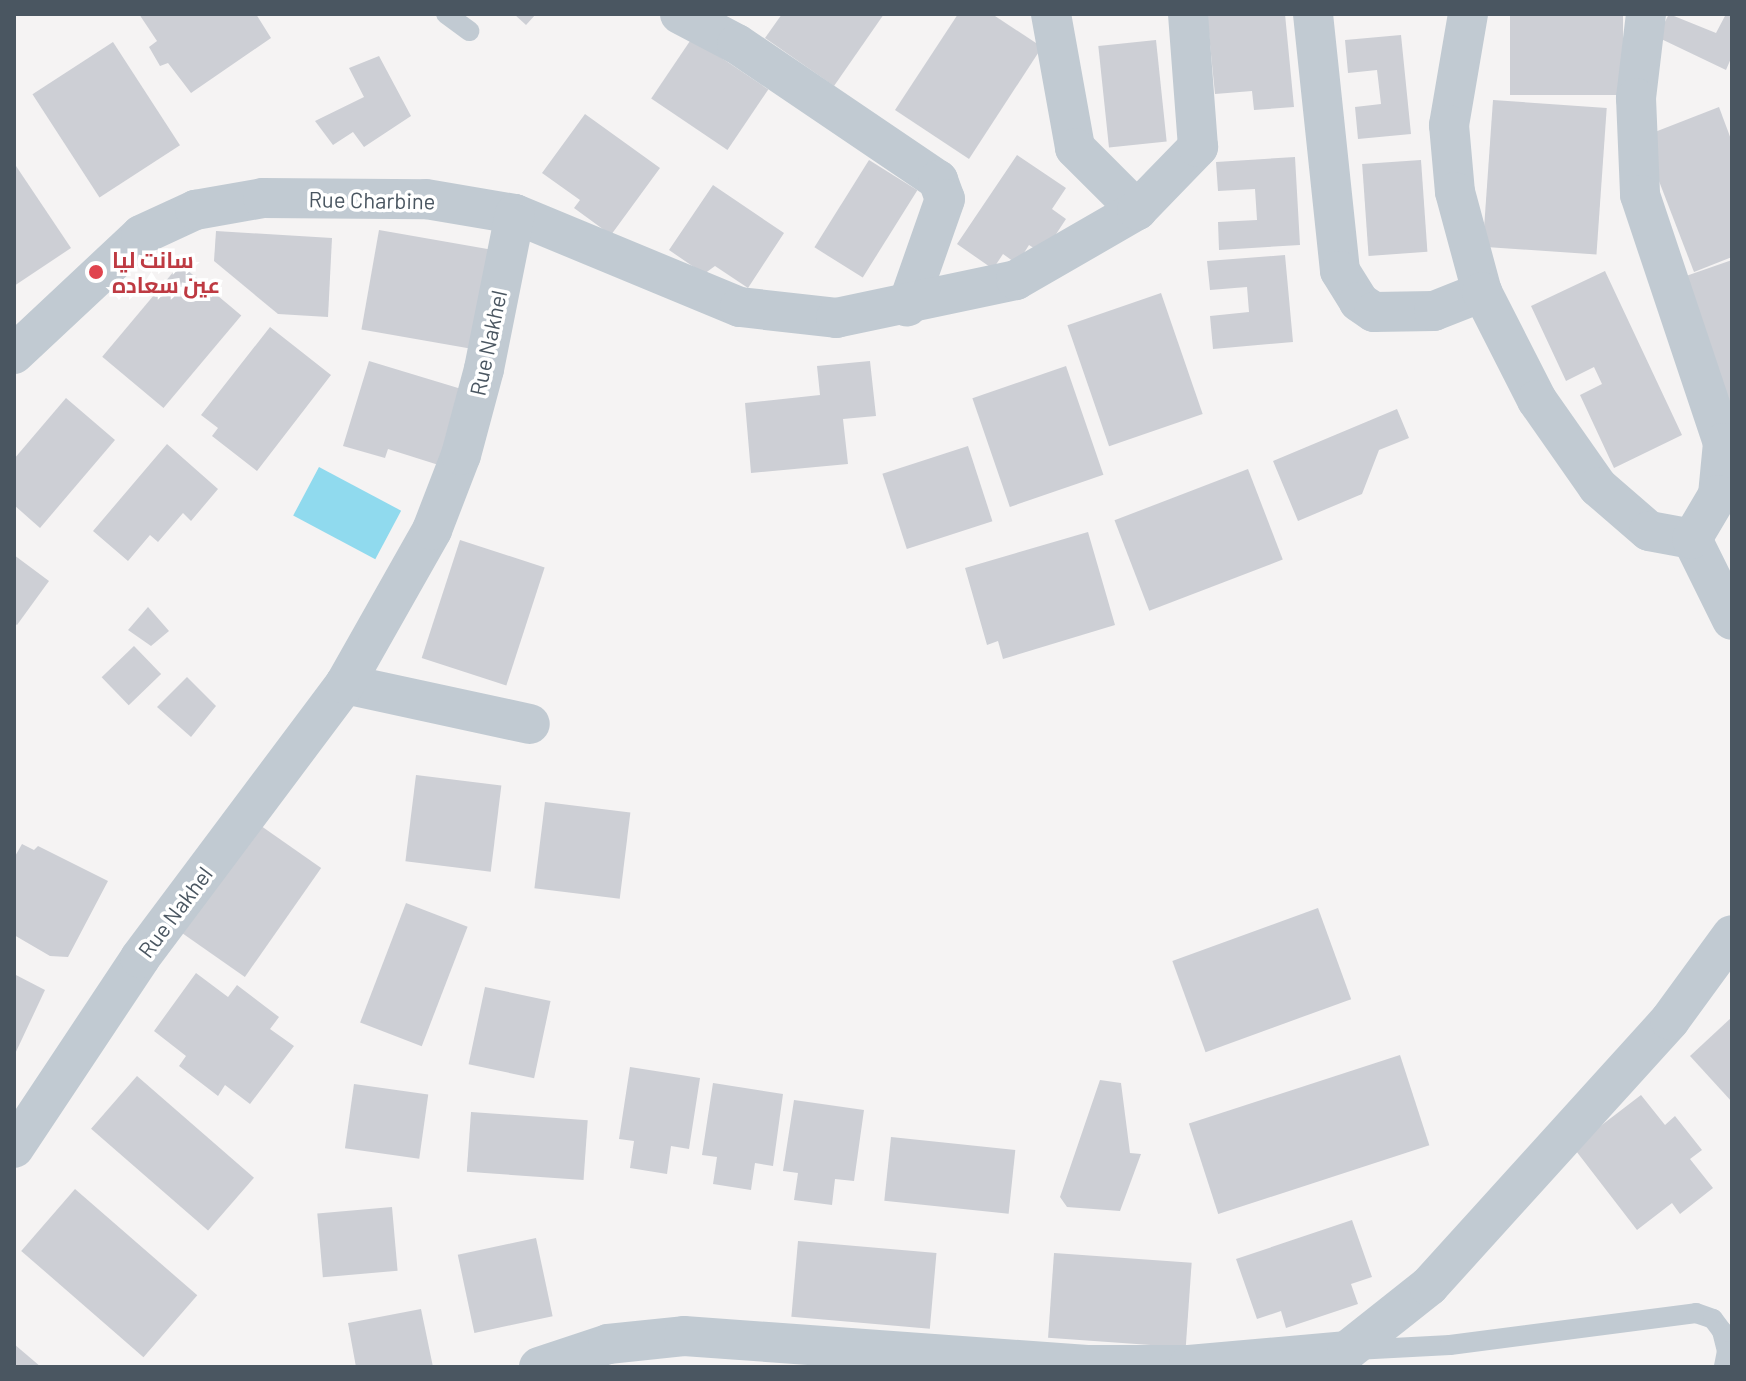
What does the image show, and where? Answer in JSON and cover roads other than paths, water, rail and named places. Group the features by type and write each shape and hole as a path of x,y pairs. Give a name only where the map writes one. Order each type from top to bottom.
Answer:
{"street":[{"path":"680,14 737,44 938,180 945,199 907,307"},
{"path":"1051,14 1075,148 1137,210"},
{"name":"Rue Charbine","path":"14,354 141,235 195,210 263,198 426,199 515,214 740,307 836,318 907,307 1016,280 1137,210 1170,182 1198,147 1188,14"},
{"path":"1313,14 1340,271 1359,302 1374,312 1434,311 1482,292"},
{"path":"1468,14 1449,125 1455,192 1482,292 1537,400 1598,487 1649,531 1692,539"},
{"path":"1646,14 1636,98 1640,195 1723,443 1718,495 1692,539"},
{"name":"Rue Nakhel","path":"14,1148 140,958 345,684 432,530 461,455 484,369 515,214"},
{"path":"1692,539 1732,620"},
{"path":"345,684 530,724"},
{"path":"539,1367 608,1344 684,1336 1087,1365 1189,1365 1347,1351 1429,1286 1670,1020 1732,935"}],"lane":[{"path":"446,14 469,31"},
{"path":"1347,1351 1450,1345 1696,1313 1713,1319 1722,1331 1727,1351 1724,1367"}],"water":[{"path":"319,467 401,511 375,559 293,516"}],"place":[{"name":"سانت ليا عين سعاده","path":"96,272"}]}
